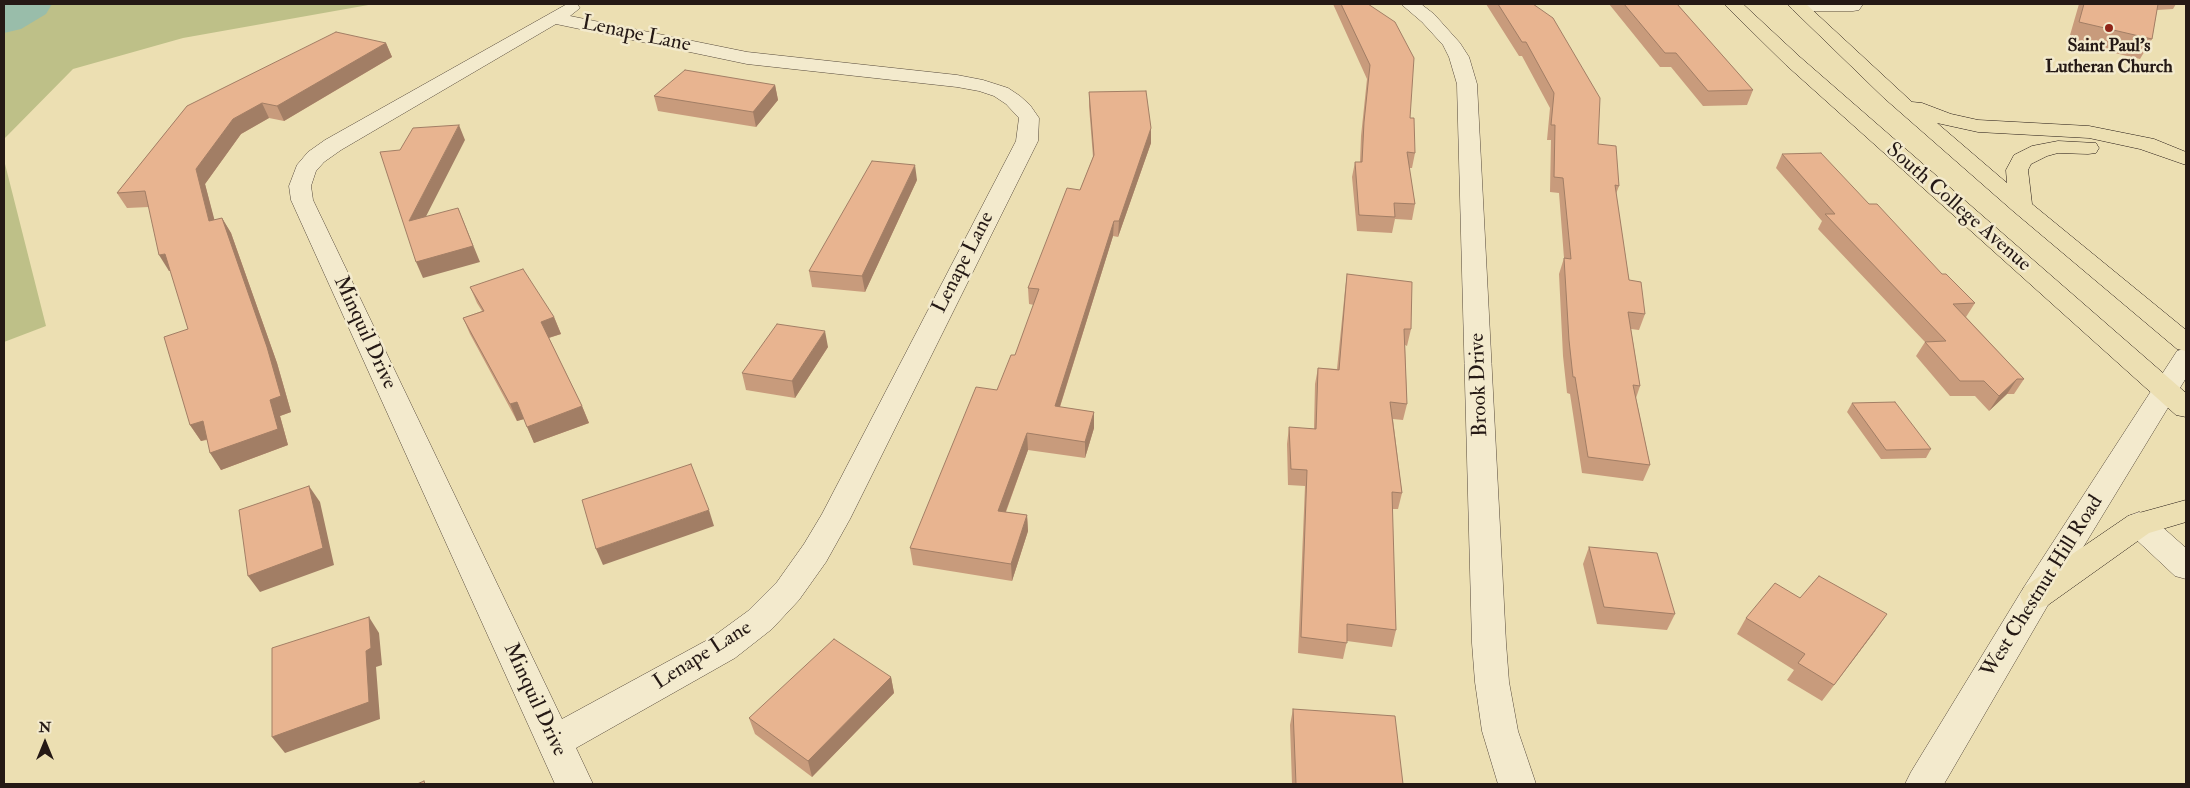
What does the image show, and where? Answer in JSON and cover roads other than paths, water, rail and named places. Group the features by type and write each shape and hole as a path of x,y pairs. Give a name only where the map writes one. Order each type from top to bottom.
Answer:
{"main road":[{"name":"South College Avenue","path":"1733,4 1793,61 2176,399"},
{"name":"South College Avenue","path":"1798,5 1891,94 2021,206 2186,343"},
{"path":"1891,94 1945,119 1978,126 2089,132 2146,144 2186,159"},
{"path":"2021,206 2017,170 2022,160 2040,151 2058,147 2085,148 2118,154 2154,163 2186,177"},
{"path":"2036,596 2139,524 2186,510"}],"street":[{"name":"Minquil Drive","path":"574,784 302,200 300,186 305,170 316,157 333,145 578,4"},
{"name":"Brook Drive","path":"1410,4 1428,18 1451,43 1459,57 1467,84 1489,643 1492,682 1500,731 1517,784"},
{"path":"1798,5 1853,5"},
{"name":"Lenape Lane","path":"554,18 747,58 958,81 983,86 1001,92 1014,100 1029,118 1026,141 834,519 815,553 788,591 760,620 722,648 554,742"},
{"name":"West Chestnut Hill Road","path":"1924,784 2036,596 2176,399 2186,356"},
{"path":"2139,524 2186,567"}],"waterway":[{"path":"4,19 29,4"}],"place":[{"name":"Saint Paul's Lutheran Church","path":"2109,28"}]}
